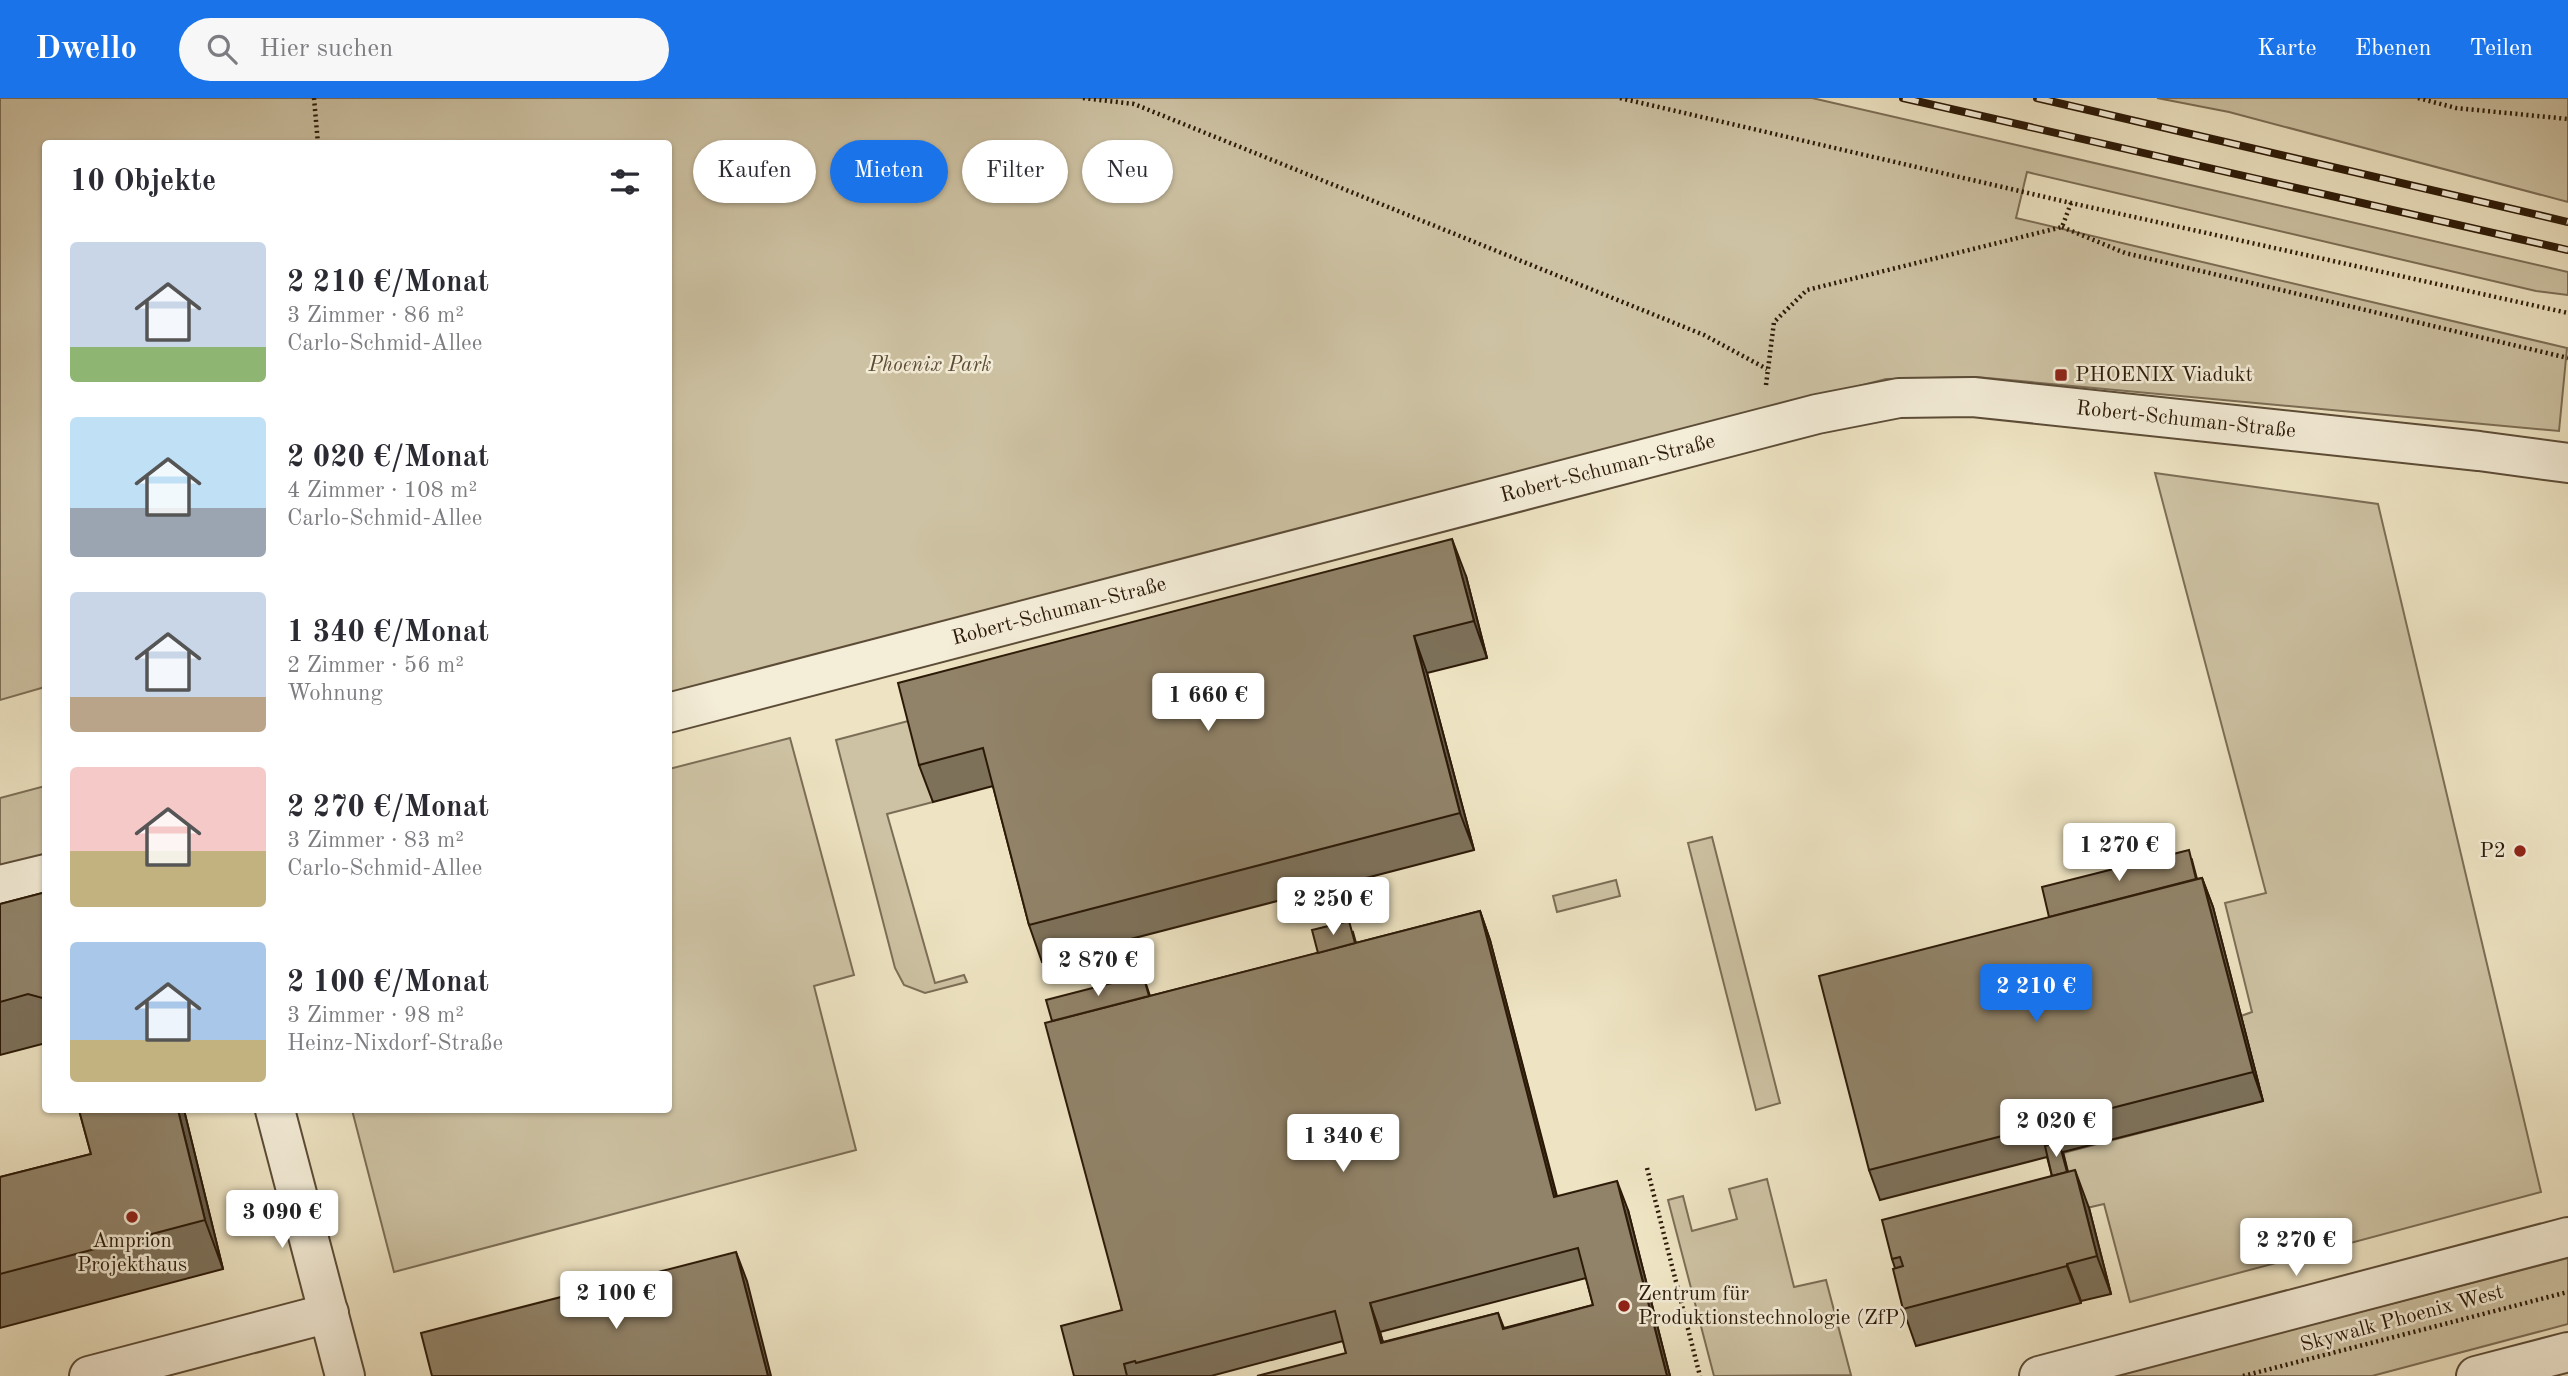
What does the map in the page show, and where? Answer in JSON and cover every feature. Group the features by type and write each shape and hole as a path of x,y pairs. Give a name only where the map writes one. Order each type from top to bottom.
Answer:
{"street":[{"name":"Robert-Schuman-Straße","path":"672,712 1817,414 1899,398 1973,397 2479,451 2568,463"},
{"path":"0,885 42,875"},
{"path":"276,1113 345,1376"},
{"path":"2039,1376 2568,1237"},
{"path":"89,1376 329,1313"},
{"path":"2476,1376 2568,1352"}],"path":[{"path":"314,98 318,140"},
{"path":"1083,98 1134,104 1704,334 1767,369"},
{"path":"1620,98 2071,204 2568,313"},
{"path":"2418,98 2456,108 2568,119"},
{"path":"2062,227 2071,204"},
{"path":"1763,428 1767,369 1774,322 1807,290 2062,227 2125,253 2568,358"},
{"path":"1647,1168 1700,1376"},
{"name":"Skywalk Phoenix West","path":"2243,1376 2568,1292"}],"green space":[{"name":"Phoenix Park","path":"0,98 1812,98 2568,272 2568,295 2536,291 2027,172 2016,218 2567,348 2559,431 1976,377 1886,379 672,694 672,140 42,140 42,688 0,700"},
{"path":"2157,98 2568,98 2568,202 2229,112"},
{"path":"2155,473 2378,504 2541,1192 2130,1302 2104,1204 2078,1210 2063,1153 2263,1101 2241,1016 2252,1012 2225,903 2266,893"},
{"path":"912,720 933,802 887,814 935,983 964,975 967,982 925,993 904,985 895,968 836,740"},
{"path":"790,738 854,975 814,986 856,1150 394,1272 353,1113 672,1113 672,768"},
{"path":"42,787 42,857 0,868 0,798"},
{"path":"1712,837 1780,1103 1756,1110 1688,843"},
{"path":"1616,880 1620,896 1557,912 1553,896"},
{"path":"1767,1179 1794,1287 1826,1280 1851,1375 1714,1376 1668,1200 1683,1196 1692,1231 1737,1219 1729,1189"},
{"path":"2568,1258 2568,1324 2372,1376 2112,1376"}],"building":[{"path":"1452,539 1474,621 1414,636 1460,813 1029,925 983,748 919,765 898,683"},
{"path":"2189,850 2196,879 2049,917 2042,887"},
{"path":"2202,878 2253,1072 1869,1170 1819,976"},
{"path":"42,893 42,998 28,994 0,1002 0,904"},
{"path":"1480,911 1554,1197 1617,1181 1667,1376 1257,1376 1346,1353 1335,1311 1124,1364 1127,1376 1074,1376 1061,1326 1122,1310 1045,1023","holes":["1578,1248 1593,1305 1503,1329 1498,1313 1381,1343 1370,1303"]},
{"path":"1349,921 1355,943 1318,953 1312,930"},
{"path":"1143,975 1149,996 1052,1021 1046,1000"},
{"path":"80,1113 179,1113 205,1220 0,1274 0,1177 91,1154"},
{"path":"2059,1142 2067,1172 2052,1176 2045,1146"},
{"path":"2075,1170 2097,1256 1903,1309 1893,1269 1903,1266 1900,1257 1892,1259 1882,1220"},
{"path":"736,1252 768,1376 432,1376 421,1333"}],"railway":[{"path":"1903,98 2568,250"},
{"path":"2037,98 2568,222"}],"place":[{"name":"PHOENIX Viadukt","path":"2061,375"},
{"name":"P2","path":"2520,851"},
{"name":"Amprion Projekthaus","path":"132,1217"},
{"name":"Zentrum für Produktionstechnologie (ZfP)","path":"1624,1306"}]}
